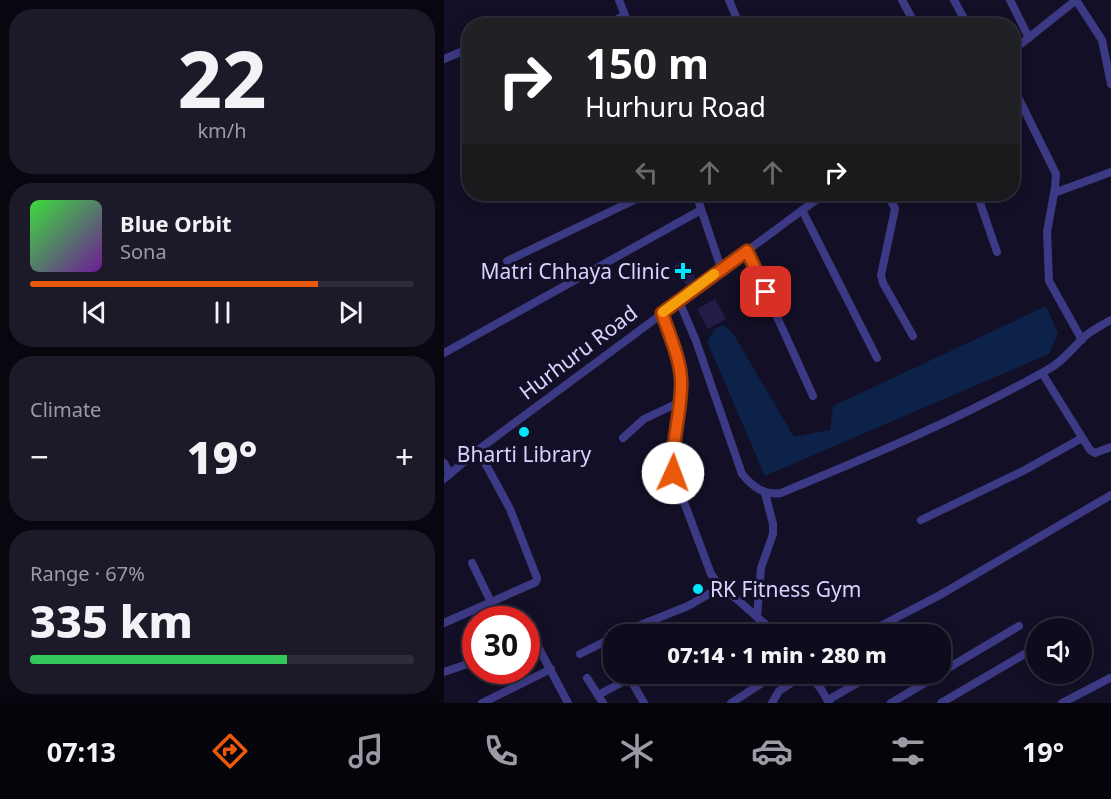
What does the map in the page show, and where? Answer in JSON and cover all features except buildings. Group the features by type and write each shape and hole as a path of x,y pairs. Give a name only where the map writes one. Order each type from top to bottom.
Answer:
{"street":[{"path":"619,0 626,18"},
{"path":"729,0 737,18"},
{"path":"902,0 912,18"},
{"path":"954,0 964,18"},
{"path":"1010,0 1019,18"},
{"path":"1020,45 1076,0 1102,40 1111,84"},
{"path":"619,18 625,15"},
{"path":"1020,20 1029,38"},
{"path":"444,59 462,51"},
{"path":"1020,101 1056,174 1047,232 1049,281 1082,340"},
{"path":"1054,193 1111,172"},
{"path":"507,261 631,201"},
{"path":"698,201 721,268"},
{"name":"Hurhuru Road","path":"447,477 478,450 812,201"},
{"path":"891,201 895,209 881,275 883,283 913,336"},
{"path":"979,201 997,252"},
{"path":"444,353 701,210"},
{"path":"802,210 877,358"},
{"path":"747,251 813,396"},
{"path":"679,301 696,341 742,474 748,482 771,495 781,494 872,455 1042,373 1056,364 1093,330 1111,320"},
{"path":"662,313 681,378 672,459 673,473 711,574 764,624"},
{"path":"1042,373 1082,438 1095,453 1111,447"},
{"path":"623,438 644,419 680,402"},
{"path":"921,520 1023,471 1082,438"},
{"path":"444,623 536,582 537,579 510,509 478,450"},
{"path":"444,463 447,477"},
{"path":"757,617 762,568 773,534 773,524 765,493"},
{"path":"884,624 940,595 1111,495"},
{"path":"472,563 491,602"},
{"path":"643,624 688,606 723,586"},
{"path":"951,666 1019,626"},
{"path":"580,654 603,642"},
{"path":"540,650 568,703"},
{"path":"940,703 1026,653"},
{"path":"444,672 462,666"},
{"path":"482,703 551,669"},
{"path":"587,678 603,703"},
{"path":"1062,703 1110,678"},
{"path":"598,695 619,684"},
{"path":"633,684 644,703"},
{"path":"731,703 760,684"},
{"path":"772,703 779,691 790,684"},
{"path":"816,684 829,702 857,684"},
{"path":"891,703 922,684"}],"water":[{"path":"1046,306 1058,333 1049,354 765,476 707,341 716,328 724,325 734,335 794,437 830,430 833,406"}],"slow traffic":[{"path":"663,312 714,274"}],"place":[{"name":"Matri Chhaya Clinic","path":"683,271"},
{"name":"Bharti Library","path":"524,432"},
{"name":"RK Fitness Gym","path":"698,589"}],"route":[{"path":"673,473 672,459 681,378 662,313 747,251 766,292"}]}
